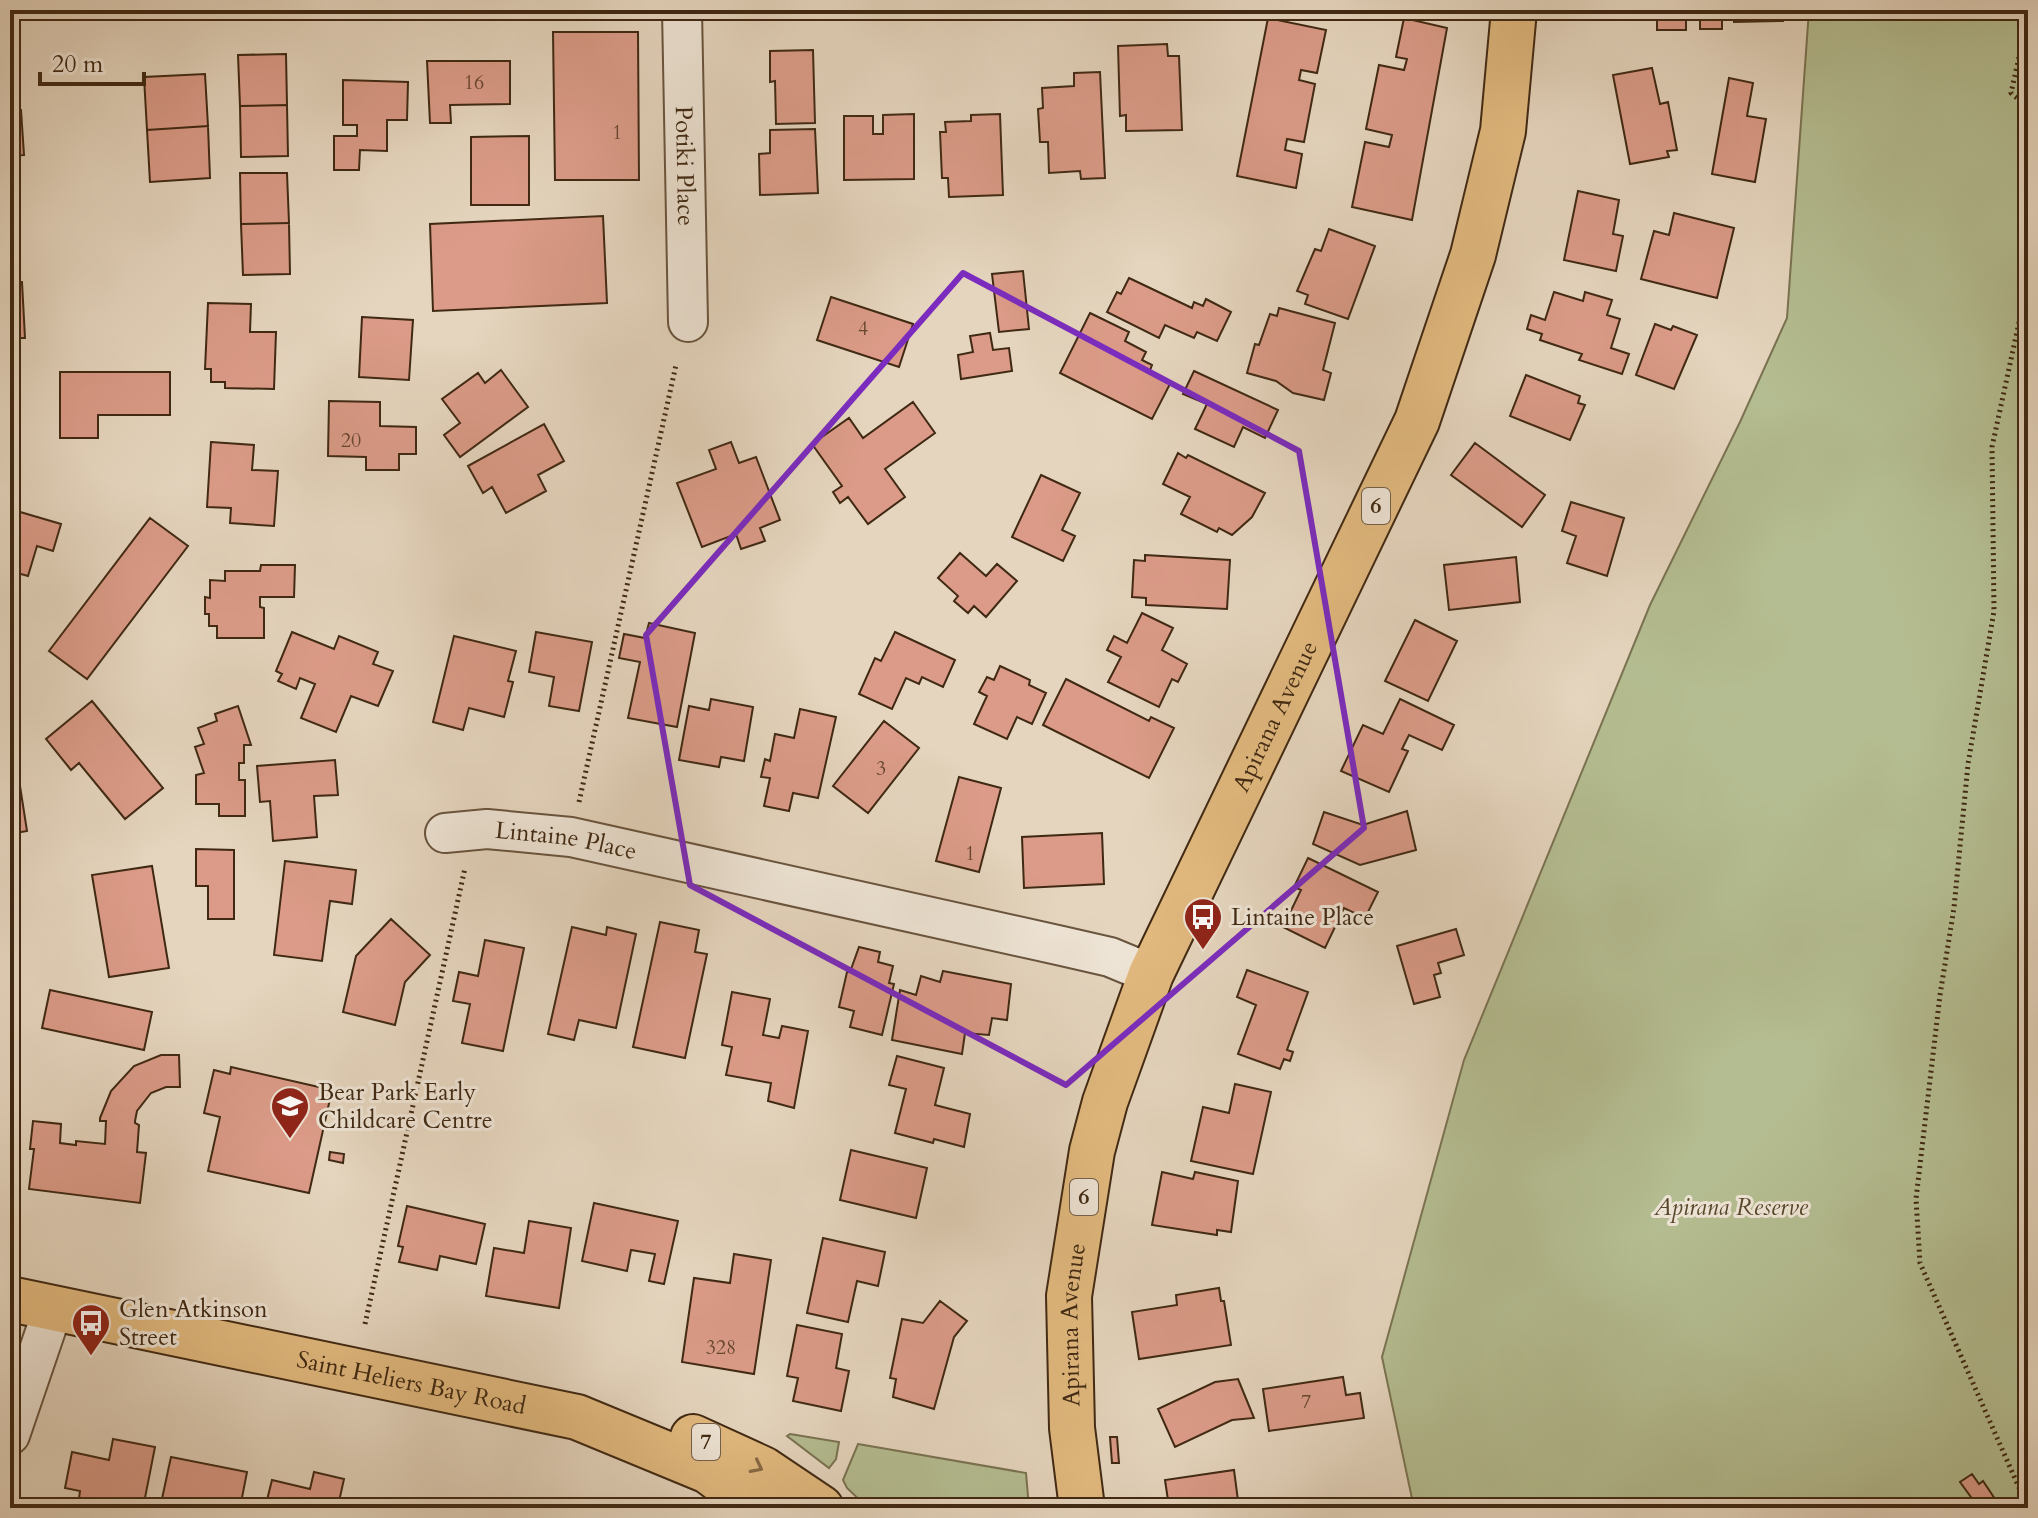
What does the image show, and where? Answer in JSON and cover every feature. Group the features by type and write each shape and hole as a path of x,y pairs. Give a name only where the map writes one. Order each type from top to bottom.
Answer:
{"main road":[{"name":"Apirana Avenue","path":"1082,1508 1072,1428 1069,1296 1092,1151 1120,1055 1151,974 1417,421 1473,255 1499,146 1514,10"},
{"name":"Saint Heliers Bay Road","path":"10,1299 577,1417 708,1471 758,1508"},
{"name":"Saint Heliers Bay Road","path":"577,1417 621,1415 695,1438 763,1469 821,1508"},
{"name":"Apirana Avenue","path":"1051,1508 1072,1428"}],"street":[{"name":"Potiki Place","path":"682,10 688,322"},
{"name":"Lintaine Place","path":"445,833 487,829 571,837 1110,957 1151,974"},
{"path":"10,1435 53,1309"}],"path":[{"path":"2026,10 2024,35 2011,93 2028,107"},
{"path":"2028,281 1992,447 1994,611 1968,764 1954,908 1940,995 1916,1199 1920,1263 2028,1508"},
{"path":"579,802 676,365"},
{"path":"365,1324 465,864"}],"highlighted area":[{"path":"963,273 1299,451 1364,828 1066,1085 690,885 646,635"}],"green space":[{"name":"Apirana Reserve","path":"1809,10 2028,10 2028,1508 1414,1508 1382,1357 1464,1060 1650,605 1787,318"},
{"path":"787,1436 839,1442 836,1459 829,1468"},
{"path":"858,1444 1026,1473 1029,1508 868,1508 843,1480"}],"building":[{"path":"1651,10 1722,10 1722,29 1700,29 1700,15 1686,15 1686,30 1657,30 1657,15 1651,14"},
{"path":"1734,10 1783,10 1783,21 1734,22"},
{"path":"1268,18 1326,30 1317,73 1301,70 1299,80 1315,84 1304,142 1287,139 1285,150 1302,154 1296,188 1237,176"},
{"path":"1404,18 1447,28 1412,220 1352,207 1365,142 1389,147 1392,135 1366,129 1379,65 1404,70 1407,59 1396,57"},
{"path":"553,32 638,32 639,180 555,180"},
{"path":"1167,44 1168,56 1179,56 1182,130 1126,131 1126,115 1120,116 1118,46"},
{"path":"813,50 815,123 776,124 775,81 770,82 770,51"},
{"path":"286,54 287,105 240,106 238,55"},
{"path":"427,61 510,61 510,104 450,105 451,123 430,123"},
{"path":"1652,68 1660,104 1668,102 1677,150 1667,151 1669,157 1630,164 1613,75"},
{"path":"1100,72 1105,178 1081,179 1080,171 1049,173 1048,142 1040,142 1038,109 1043,108 1042,88 1074,86 1074,73"},
{"path":"205,74 208,126 147,130 144,77"},
{"path":"1729,78 1753,83 1747,116 1766,119 1755,182 1712,174"},
{"path":"343,80 408,82 407,120 387,120 387,151 360,150 359,170 334,170 334,136 357,136 357,125 343,125"},
{"path":"287,105 288,156 241,157 240,106"},
{"path":"21,110 24,155 10,156 10,111"},
{"path":"914,114 914,179 844,180 844,116 873,116 873,134 883,134 883,115"},
{"path":"1000,114 1003,195 949,197 948,178 942,178 940,132 946,132 945,122 971,121 971,115"},
{"path":"208,126 210,178 150,182 147,130"},
{"path":"815,129 818,193 760,195 759,154 770,153 770,130"},
{"path":"529,136 529,205 471,205 471,137"},
{"path":"240,173 287,173 289,223 241,224"},
{"path":"1578,191 1619,200 1613,234 1623,236 1616,271 1564,260"},
{"path":"1674,213 1734,228 1717,298 1641,279 1654,231 1669,235"},
{"path":"603,216 607,303 433,311 430,224"},
{"path":"289,223 290,274 243,275 241,224"},
{"path":"1329,229 1375,246 1348,319 1305,304 1308,295 1297,291 1315,249 1321,251"},
{"path":"1023,271 1029,329 999,332 992,274"},
{"path":"1129,278 1192,308 1194,302 1203,306 1206,299 1231,312 1217,341 1197,332 1194,338 1165,325 1159,338 1107,312 1117,292 1121,294"},
{"path":"22,282 25,338 10,338 10,283"},
{"path":"1554,292 1583,301 1585,292 1612,300 1607,315 1620,319 1611,348 1629,354 1622,374 1579,360 1582,354 1540,340 1542,334 1527,329 1531,315 1545,320"},
{"path":"831,297 913,324 899,367 817,340"},
{"path":"208,303 251,304 250,332 276,332 274,389 225,388 225,382 211,382 211,369 205,369"},
{"path":"1279,308 1335,323 1323,370 1331,373 1324,400 1293,393 1276,381 1247,373 1255,344 1259,345 1270,314 1277,316"},
{"path":"1090,313 1129,332 1125,341 1146,352 1142,360 1152,365 1149,373 1170,384 1152,419 1060,373"},
{"path":"362,317 413,320 409,380 359,377"},
{"path":"1655,324 1671,330 1673,326 1697,335 1674,389 1636,375"},
{"path":"990,333 993,350 1009,348 1012,371 961,379 958,355 973,352 970,336"},
{"path":"10,358 20,358 15,461 10,461"},
{"path":"501,370 528,407 460,457 444,435 460,423 442,399 478,373 485,383"},
{"path":"1194,371 1278,410 1265,438 1243,427 1234,447 1195,429 1207,404 1183,394"},
{"path":"60,372 170,372 170,415 98,415 98,438 60,438"},
{"path":"1526,375 1580,396 1578,403 1585,405 1570,440 1510,416"},
{"path":"329,401 380,402 380,426 416,427 416,454 399,454 399,470 366,470 366,457 328,456"},
{"path":"913,402 935,433 885,469 905,497 868,524 848,497 840,503 833,492 842,486 812,444 849,418 863,438"},
{"path":"544,424 564,461 538,475 546,491 506,513 492,487 483,493 468,466"},
{"path":"211,442 254,445 252,470 278,471 274,526 230,523 231,508 207,507"},
{"path":"731,442 739,463 756,457 780,520 760,528 765,541 741,549 736,534 702,547 677,483 716,469 709,450"},
{"path":"1475,443 1545,495 1522,527 1451,475"},
{"path":"1178,453 1265,493 1252,517 1232,535 1219,528 1217,532 1181,514 1190,497 1163,484"},
{"path":"1041,475 1080,493 1062,530 1075,536 1063,561 1012,537"},
{"path":"1571,502 1624,518 1607,576 1567,563 1576,536 1562,531"},
{"path":"10,509 61,524 53,551 37,546 28,576 10,571"},
{"path":"150,518 188,546 87,679 49,651"},
{"path":"960,553 986,576 997,564 1017,581 986,617 974,606 968,613 954,601 958,596 938,578"},
{"path":"1145,555 1230,560 1227,609 1146,605 1146,598 1132,597 1134,560 1145,561"},
{"path":"1516,557 1520,602 1449,610 1444,565"},
{"path":"261,565 295,565 294,597 260,597 260,607 264,608 264,638 217,638 217,626 209,626 209,614 205,614 205,597 210,598 210,580 225,581 225,571 260,571"},
{"path":"1142,613 1173,628 1162,650 1187,664 1178,682 1172,679 1159,707 1108,682 1121,657 1107,650 1114,636 1127,643"},
{"path":"1415,620 1457,641 1428,701 1385,681"},
{"path":"649,623 695,633 677,727 628,718 640,662 619,658 624,634 645,638"},
{"path":"292,632 334,649 339,636 378,652 373,664 393,671 378,706 351,696 336,732 301,718 315,684 300,678 296,689 278,681 282,674 276,671"},
{"path":"536,632 592,642 579,711 549,706 554,677 529,672"},
{"path":"895,632 955,660 943,687 922,677 919,684 906,678 892,709 859,694 875,658 881,661"},
{"path":"454,636 516,651 508,681 513,682 504,717 469,708 463,730 433,722"},
{"path":"1000,666 1030,680 1029,685 1046,693 1032,724 1017,717 1007,739 974,724 987,696 979,692 987,677 994,680"},
{"path":"1066,679 1149,721 1151,717 1174,728 1149,778 1043,725"},
{"path":"711,699 753,707 744,761 721,757 719,767 679,760 689,706 709,710"},
{"path":"1400,699 1454,725 1442,750 1409,735 1402,749 1408,751 1389,792 1341,771 1363,725 1383,734"},
{"path":"92,701 163,788 125,819 79,763 71,770 46,739"},
{"path":"238,706 251,745 244,745 244,763 239,763 239,780 245,780 245,816 219,816 219,804 196,804 196,775 204,773 195,747 204,744 198,728 217,721 215,714"},
{"path":"800,709 836,717 818,798 793,793 789,811 764,806 770,778 761,777 765,759 770,761 775,734 794,738"},
{"path":"884,721 919,748 868,813 833,786"},
{"path":"335,760 338,795 314,796 317,837 273,841 270,801 260,802 257,766"},
{"path":"959,777 1001,788 979,872 936,861"},
{"path":"20,786 27,831 10,834 10,787"},
{"path":"1407,811 1416,850 1360,865 1313,844 1324,812 1363,825"},
{"path":"1102,833 1104,884 1024,888 1022,837"},
{"path":"196,849 234,850 234,919 208,919 208,886 196,886"},
{"path":"1308,858 1378,892 1365,918 1344,908 1325,948 1283,927 1301,890 1294,887"},
{"path":"285,861 356,870 352,904 330,901 322,961 274,955"},
{"path":"152,866 169,968 109,977 92,875"},
{"path":"391,919 430,955 405,982 395,1025 343,1012 356,956"},
{"path":"660,922 699,930 695,952 707,954 685,1058 633,1047"},
{"path":"572,927 606,935 607,927 636,934 616,1028 579,1020 574,1040 548,1034"},
{"path":"1456,929 1464,955 1438,963 1441,973 1434,975 1440,997 1414,1004 1397,946"},
{"path":"485,940 524,948 503,1051 462,1043 470,1004 453,1001 459,972 478,976"},
{"path":"859,947 880,952 878,962 893,966 889,983 894,984 882,1035 850,1027 854,1011 839,1007 847,972 850,972"},
{"path":"1247,970 1308,992 1287,1050 1293,1052 1290,1061 1284,1059 1280,1069 1238,1054 1256,1005 1237,997"},
{"path":"943,971 1011,984 1007,1020 992,1018 989,1035 965,1033 962,1054 892,1040 900,990 916,995 921,976 940,982"},
{"path":"50,990 152,1012 144,1050 42,1028"},
{"path":"732,992 770,999 763,1035 779,1038 782,1026 808,1031 794,1108 768,1101 771,1083 726,1075 732,1047 722,1045"},
{"path":"161,1055 179,1055 180,1087 166,1087 151,1093 137,1111 137,1152 146,1153 140,1203 29,1189 34,1149 30,1149 33,1121 61,1124 60,1143 105,1144 106,1121 100,1121 100,1118 111,1091 134,1066"},
{"path":"897,1056 944,1068 935,1105 970,1114 964,1147 895,1133 906,1089 889,1085"},
{"path":"231,1067 332,1090 309,1193 208,1171 220,1117 204,1113 214,1070 230,1074"},
{"path":"1235,1084 1271,1092 1253,1174 1191,1161 1203,1107 1229,1113"},
{"path":"851,1150 927,1168 916,1218 840,1200"},
{"path":"330,1152 344,1154 343,1163 329,1160"},
{"path":"1162,1172 1193,1179 1195,1172 1238,1181 1231,1232 1217,1230 1217,1235 1152,1225"},
{"path":"594,1203 678,1221 664,1284 649,1281 655,1254 631,1250 627,1271 582,1261"},
{"path":"407,1206 485,1224 476,1264 440,1256 437,1270 399,1262 403,1247 398,1246"},
{"path":"529,1221 571,1228 559,1308 486,1296 494,1248 524,1253"},
{"path":"823,1238 885,1252 878,1286 857,1281 848,1322 807,1313"},
{"path":"734,1254 771,1260 754,1374 682,1362 694,1278 730,1283"},
{"path":"1219,1288 1231,1345 1139,1359 1132,1312 1177,1305 1176,1295"},
{"path":"940,1301 967,1321 954,1337 934,1409 893,1397 896,1379 890,1378 902,1319 923,1323"},
{"path":"797,1325 842,1334 836,1368 849,1371 841,1411 793,1401 798,1378 787,1376"},
{"path":"1343,1377 1346,1395 1360,1393 1364,1418 1269,1431 1263,1389"},
{"path":"1238,1379 1254,1418 1232,1420 1175,1447 1158,1409 1215,1382"},
{"path":"1110,1437 1117,1437 1119,1463 1112,1463"},
{"path":"113,1439 155,1447 143,1508 78,1506 80,1491 65,1488 72,1452 109,1460"},
{"path":"171,1457 247,1472 240,1508 160,1508"},
{"path":"1234,1470 1239,1508 1188,1508 1188,1504 1169,1507 1165,1480"},
{"path":"314,1472 344,1479 336,1508 262,1508 272,1480 310,1489"},
{"path":"1972,1474 1979,1484 1983,1481 1995,1499 1982,1508 1960,1482"}],"place":[{"name":"Lintaine Place","path":"1203,951"},
{"name":"Bear Park Early Childcare Centre","path":"290,1140"},
{"name":"Glen Atkinson Street","path":"91,1357"}]}
